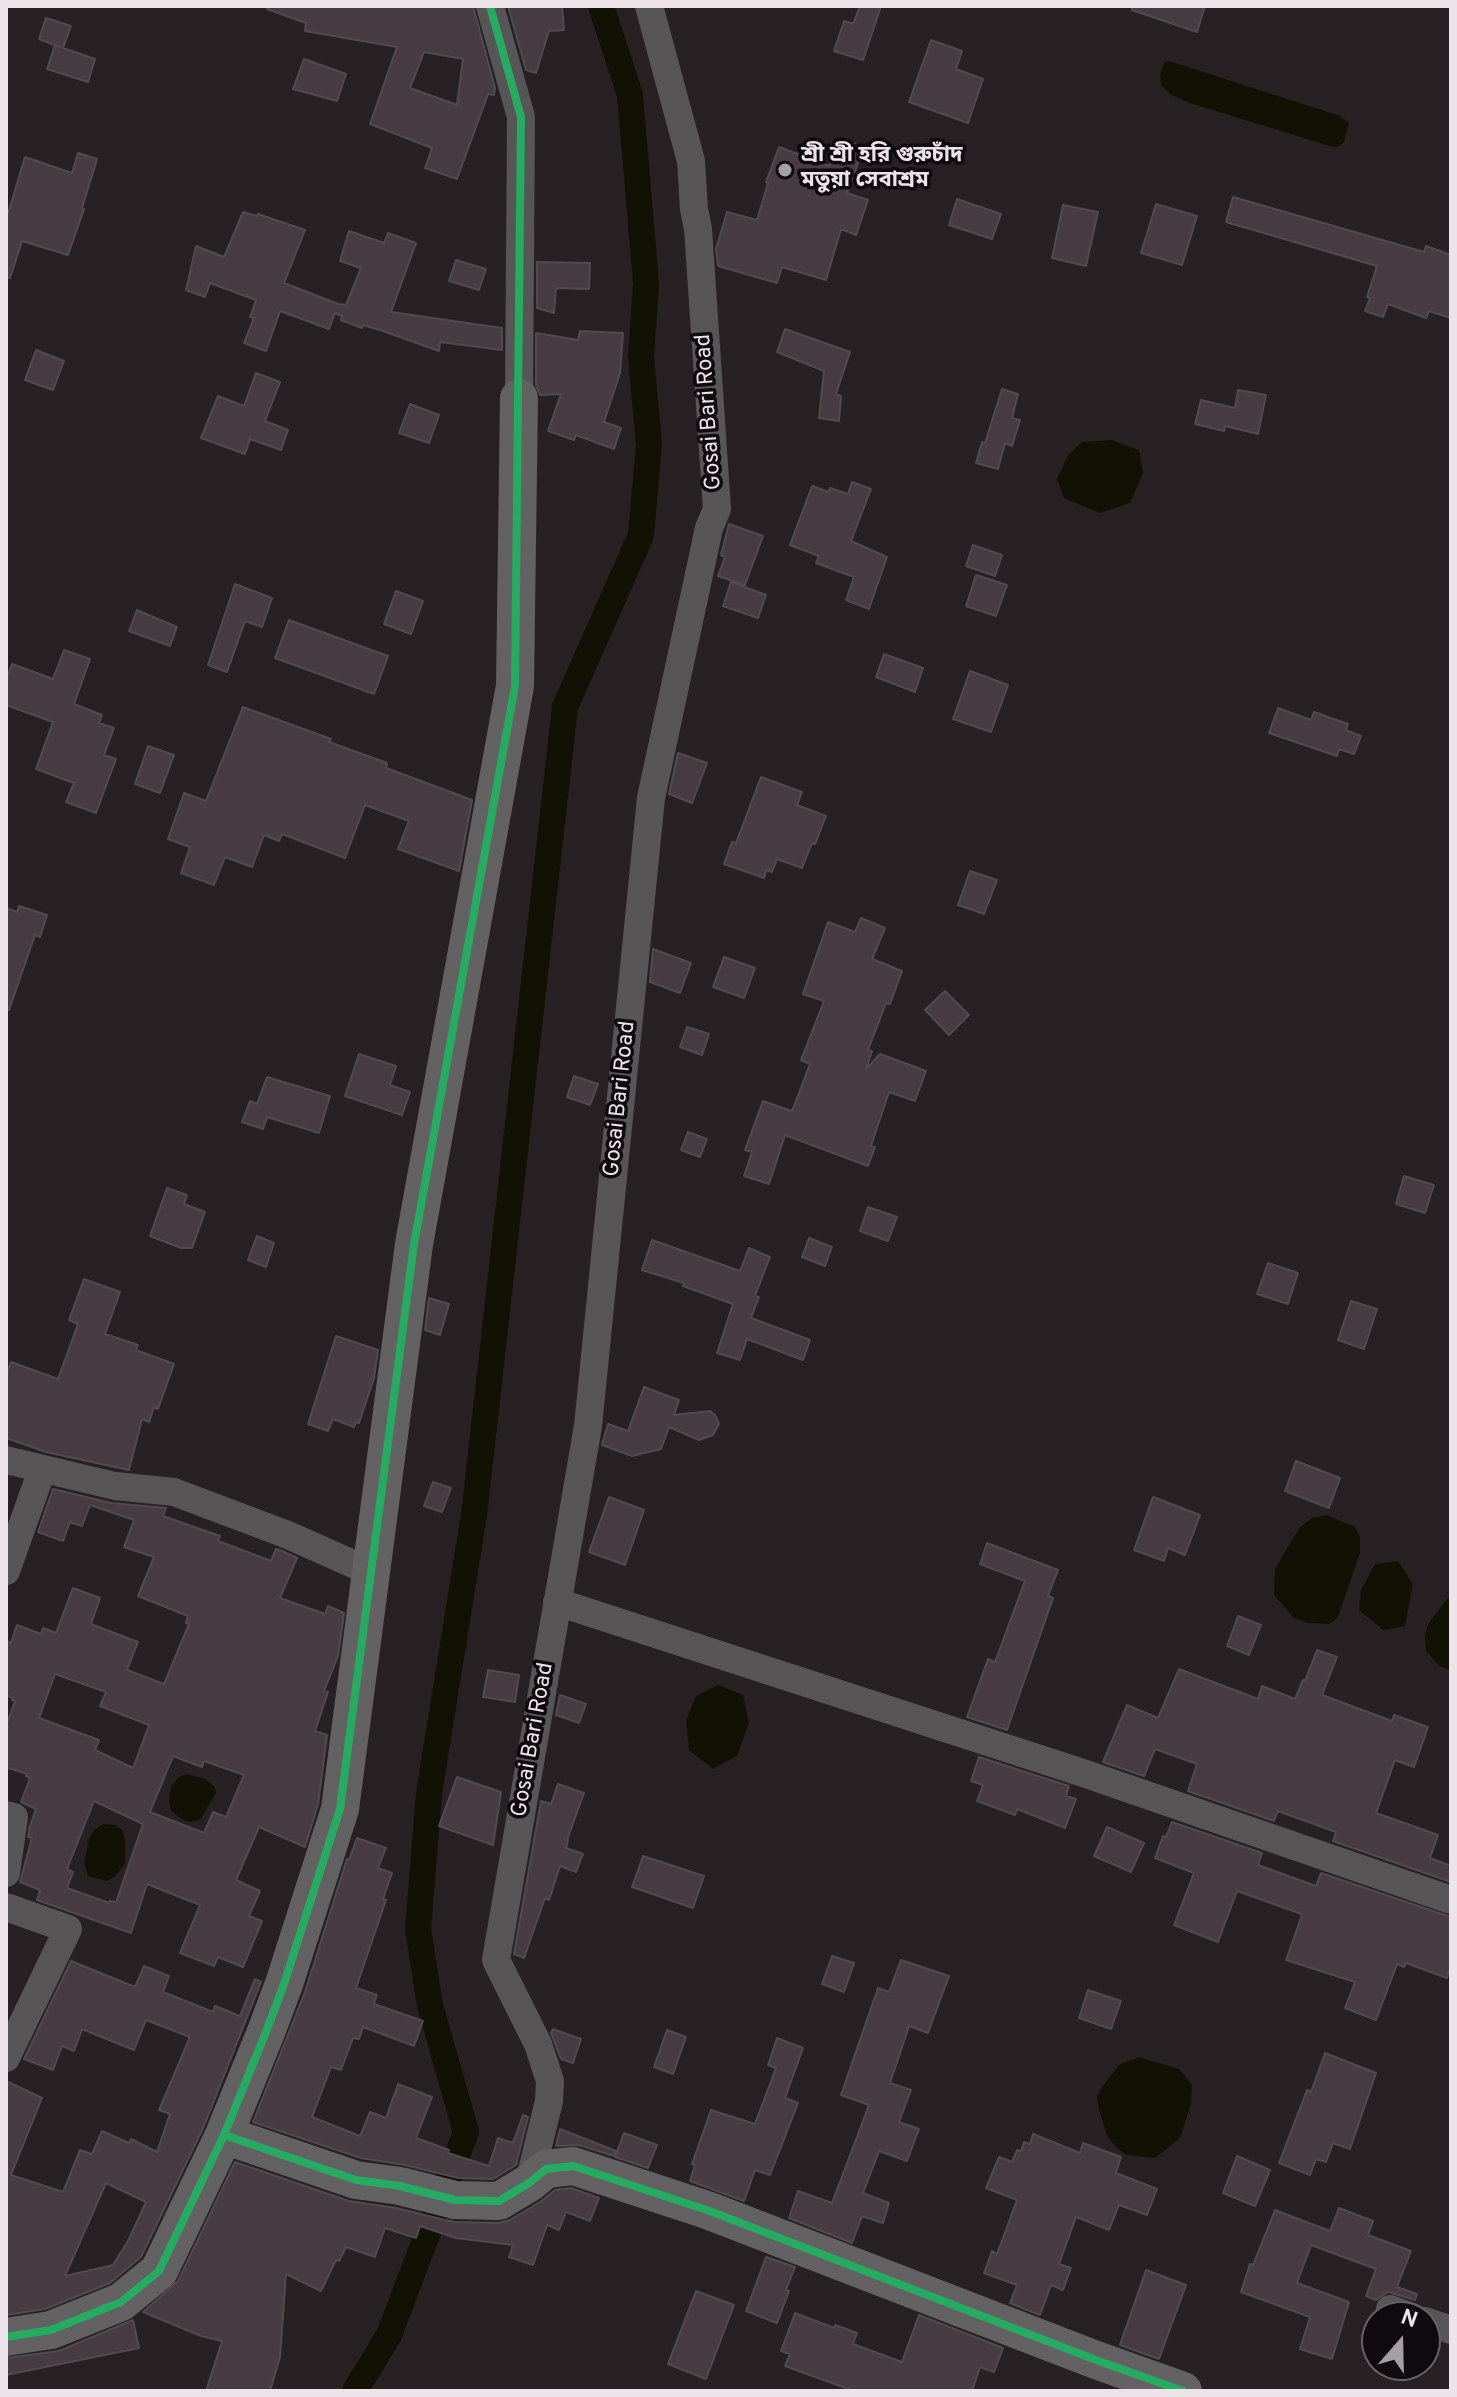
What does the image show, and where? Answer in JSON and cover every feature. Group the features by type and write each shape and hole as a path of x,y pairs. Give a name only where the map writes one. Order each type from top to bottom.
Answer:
{"street":[{"path":"6,2337 51,2330 121,2302 159,2271 224,2135 284,1984 340,1809 414,1244 515,686 521,117 490,6"},
{"name":"Gosai Bari Road","path":"529,2183 549,2101 550,2081 538,2044 496,1960 588,1426 651,798 709,528 717,509 691,161 649,6"},
{"path":"6,1460 115,1486 174,1492 288,1535 371,1572"},
{"path":"6,1571 42,1470"},
{"path":"557,1602 1080,1772 1451,1900"},
{"path":"6,1815 14,1817 6,1873"},
{"path":"6,1907 68,1929 6,2058"},
{"path":"224,2135 356,2180 400,2186 455,2200 499,2201 546,2169 573,2166 707,2210 1183,2391"}],"shaded area":[{"path":"1169,61 1340,116 1349,123 1344,142 1333,147 1170,94 1161,85 1160,74 1164,63"},
{"path":"1111,440 1139,450 1143,473 1130,503 1100,513 1064,498 1057,479 1068,455 1082,442"},
{"path":"1327,1515 1355,1527 1360,1537 1360,1553 1338,1617 1329,1624 1309,1623 1294,1618 1274,1595 1275,1569 1300,1527 1312,1518"},
{"path":"1398,1561 1413,1584 1405,1626 1383,1630 1359,1610 1361,1590 1375,1564"},
{"path":"1451,1597 1451,1670 1439,1666 1426,1651 1425,1637 1428,1624"},
{"path":"718,1685 743,1695 749,1723 737,1756 713,1769 689,1750 686,1720 696,1696"},
{"path":"187,1774 205,1779 214,1786 216,1793 200,1820 190,1822 171,1811 169,1801 171,1787 179,1777"},
{"path":"104,1824 115,1825 122,1830 125,1839 125,1864 107,1881 88,1876 84,1863 89,1839 94,1830"},
{"path":"1139,2057 1179,2069 1192,2085 1191,2104 1180,2138 1155,2158 1127,2155 1118,2149 1108,2138 1099,2110 1097,2097 1102,2087 1120,2064"}],"building":[{"path":"267,6 473,6 495,88 494,95 488,94 457,179 425,168 432,148 370,124 397,47 305,31 306,23 267,9","holes":["424,52 463,59 457,105 410,88"]},
{"path":"508,6 562,6 564,30 549,31 536,73 526,70"},
{"path":"860,6 881,6 863,60 834,51 844,21 853,24"},
{"path":"1132,6 1205,6 1197,32 1132,10"},
{"path":"46,18 71,26 63,48 95,59 88,82 47,69 55,45 39,39"},
{"path":"931,40 962,51 956,69 983,79 968,123 909,102"},
{"path":"304,59 346,74 337,101 293,89"},
{"path":"839,139 864,147 847,193 868,200 856,235 841,229 826,280 782,267 777,283 718,266 716,249 727,212 757,220 779,147 829,166"},
{"path":"78,153 97,159 68,255 22,241 10,278 6,277 6,220 25,157 72,173"},
{"path":"1233,197 1424,252 1426,246 1451,255 1451,318 1429,311 1426,318 1388,304 1383,317 1365,311 1377,266 1226,222"},
{"path":"957,199 1001,214 992,239 949,225"},
{"path":"1156,204 1197,216 1182,265 1141,253"},
{"path":"1063,205 1098,212 1086,266 1052,258"},
{"path":"243,212 305,230 284,283 338,304 346,305 361,268 340,261 349,231 384,243 388,233 416,243 391,312 502,328 502,350 440,342 439,351 363,325 362,328 341,320 342,316 335,313 329,329 280,311 266,351 244,343 254,318 250,317 256,300 210,283 205,297 186,290 196,246 224,257"},
{"path":"456,260 486,269 479,290 449,281"},
{"path":"537,262 590,263 589,289 556,288 554,313 537,308"},
{"path":"785,329 850,352 836,394 841,396 839,421 819,418 824,371 777,352"},
{"path":"580,331 623,333 620,373 604,422 621,428 614,449 576,435 574,440 548,431 561,394 540,395 536,385 536,333 578,340"},
{"path":"36,350 64,361 53,390 25,380"},
{"path":"256,373 280,382 265,421 288,430 281,450 250,439 245,454 201,438 218,396 244,406"},
{"path":"1002,389 1018,394 1012,418 1020,420 1012,446 1005,443 998,469 976,463"},
{"path":"1238,390 1266,395 1258,434 1225,426 1224,431 1195,424 1201,400 1235,408"},
{"path":"410,404 439,415 429,443 399,433"},
{"path":"852,482 871,489 851,541 887,557 869,609 846,600 854,577 816,563 819,556 790,545 812,486 848,494"},
{"path":"729,524 763,536 745,585 718,576 725,557 721,555"},
{"path":"973,545 1002,555 995,576 966,566"},
{"path":"976,575 1007,585 996,616 966,606"},
{"path":"731,582 766,595 758,618 723,606"},
{"path":"235,584 272,598 262,627 245,621 227,672 208,665"},
{"path":"396,591 423,601 411,634 384,624"},
{"path":"137,610 177,627 170,646 129,631"},
{"path":"289,620 388,656 374,694 275,658"},
{"path":"64,650 90,659 74,704 102,715 99,723 114,728 104,755 116,759 96,813 66,802 74,783 36,769 53,722 6,705 6,680 12,664 53,679"},
{"path":"884,654 923,668 915,692 876,677"},
{"path":"970,671 1008,685 991,732 953,719"},
{"path":"243,707 331,739 329,742 387,763 386,768 472,800 459,871 398,849 409,821 365,805 345,858 282,834 279,841 264,835 252,867 225,857 214,885 181,873 190,847 168,839 184,793 206,801"},
{"path":"1278,708 1311,720 1314,712 1348,724 1346,730 1361,736 1354,754 1339,749 1337,756 1269,733"},
{"path":"148,746 174,755 160,793 135,784"},
{"path":"678,753 707,763 692,803 669,794"},
{"path":"761,777 802,792 797,805 826,816 802,868 777,859 772,872 766,870 764,878 724,864 732,842 736,843"},
{"path":"970,871 997,880 984,914 958,905"},
{"path":"19,906 47,915 40,937 35,935 9,1010 6,1009 6,908 17,912"},
{"path":"861,918 885,928 872,959 902,971 868,1050 872,1051 866,1069 880,1054 926,1071 915,1101 889,1092 871,1146 875,1147 868,1166 785,1135 769,1184 744,1176 752,1152 745,1150 763,1101 792,1111 810,1064 801,1060 824,1001 803,994 828,922 855,932"},
{"path":"653,949 691,963 680,993 650,982"},
{"path":"724,957 755,968 744,998 713,987"},
{"path":"945,991 969,1015 949,1035 925,1010"},
{"path":"687,1027 709,1034 702,1055 680,1047"},
{"path":"359,1054 396,1066 390,1085 410,1092 402,1115 345,1096"},
{"path":"574,1076 598,1084 590,1105 567,1097"},
{"path":"267,1077 330,1096 319,1133 267,1117 263,1129 242,1122 250,1101 257,1104"},
{"path":"688,1132 707,1139 700,1157 681,1150"},
{"path":"1404,1176 1434,1185 1425,1213 1396,1204"},
{"path":"167,1188 187,1195 184,1204 205,1212 192,1248 181,1248 150,1236"},
{"path":"868,1207 897,1217 888,1241 860,1231"},
{"path":"257,1236 274,1243 266,1267 248,1260"},
{"path":"809,1238 832,1247 825,1266 802,1257"},
{"path":"652,1240 740,1271 749,1248 770,1257 755,1296 759,1297 751,1318 810,1340 803,1360 747,1339 740,1360 717,1353 733,1304 683,1286 684,1283 642,1270"},
{"path":"1268,1263 1298,1273 1288,1304 1257,1294"},
{"path":"84,1279 120,1292 105,1334 138,1345 136,1350 174,1364 158,1409 154,1407 149,1422 142,1419 129,1470 46,1452 6,1438 6,1375 11,1362 58,1379 78,1324 69,1320"},
{"path":"429,1298 449,1304 440,1335 425,1330"},
{"path":"1351,1301 1377,1309 1364,1349 1338,1340"},
{"path":"336,1336 378,1350 374,1378 359,1423 356,1422 354,1427 333,1419 328,1431 308,1424"},
{"path":"644,1387 679,1400 674,1415 710,1411 719,1424 713,1435 699,1440 669,1427 661,1449 632,1456 602,1445 608,1424 628,1431"},
{"path":"1296,1461 1340,1478 1329,1508 1285,1491"},
{"path":"433,1482 451,1488 442,1512 424,1506"},
{"path":"53,1489 111,1503 166,1508 163,1516 220,1536 218,1541 271,1561 276,1549 297,1558 280,1598 325,1614 328,1606 344,1613 338,1656 324,1691 328,1692 315,1731 327,1735 318,1804 305,1847 259,1827 236,1880 260,1891 249,1916 262,1921 243,1967 218,1957 214,1966 180,1953 200,1905 147,1884 131,1933 37,1900 40,1890 20,1882 36,1809 21,1802 30,1778 6,1767 6,1726 15,1701 6,1695 6,1641 11,1643 17,1625 41,1634 43,1628 56,1633 73,1588 100,1598 91,1624 138,1642 127,1670 164,1684 189,1624 186,1623 188,1616 138,1596 154,1557 124,1547 134,1520 90,1505 82,1526 70,1522 63,1541 38,1532","holes":["55,1674 106,1692 100,1706 149,1725 133,1768 95,1750 99,1740 39,1718","173,1756 202,1767 204,1761 244,1775 226,1817 213,1812 204,1833 150,1812","94,1801 143,1824 116,1902 109,1903 67,1888 73,1872 67,1869"]},
{"path":"609,1497 644,1510 625,1565 589,1552"},
{"path":"1153,1497 1200,1515 1185,1555 1168,1548 1164,1561 1134,1550"},
{"path":"987,1543 1058,1570 1048,1596 1053,1598 1007,1730 967,1717 988,1659 995,1662 1025,1581 980,1564"},
{"path":"1238,1616 1261,1625 1249,1655 1227,1646"},
{"path":"1317,1650 1337,1657 1322,1695 1392,1721 1394,1715 1428,1727 1414,1767 1395,1760 1376,1813 1438,1835 1430,1858 1451,1866 1451,1882 1333,1841 1336,1832 1278,1811 1274,1821 1188,1791 1197,1764 1155,1749 1144,1776 1103,1762 1127,1705 1158,1718 1179,1669 1258,1699 1262,1686 1295,1699"},
{"path":"488,1670 519,1675 515,1702 483,1697"},
{"path":"560,1695 586,1704 579,1723 556,1715"},
{"path":"979,1757 1069,1786 1066,1796 1076,1799 1065,1828 1017,1809 1015,1815 977,1801 983,1785 971,1781"},
{"path":"457,1777 501,1792 493,1845 439,1826"},
{"path":"558,1784 584,1793 566,1848 583,1854 576,1872 560,1866 524,1958 514,1954 541,1801 551,1804"},
{"path":"1172,1822 1262,1853 1258,1865 1316,1886 1321,1873 1451,1917 1451,1966 1447,1978 1406,1963 1404,1967 1397,1964 1376,2020 1345,2008 1355,1982 1286,1960 1302,1915 1299,1913 1237,1891 1218,1942 1174,1925 1194,1873 1155,1858"},
{"path":"1107,1827 1144,1843 1131,1872 1094,1856"},
{"path":"357,1838 386,1848 378,1868 392,1873 356,1988 377,1995 374,2004 423,2021 414,2046 363,2027 359,2039 353,2038 341,2070 331,2067 312,2117 360,2136 370,2112 386,2118 398,2084 432,2097 416,2138 449,2150 448,2153 489,2166 498,2138 513,2143 523,2115 528,2117 516,2165 493,2179 458,2178 361,2158 253,2122 305,1992 347,1859"},
{"path":"643,1856 704,1876 693,1908 632,1887"},
{"path":"832,1956 854,1963 844,1992 822,1984"},
{"path":"901,1960 949,1976 928,2033 909,2026 890,2083 911,2090 899,2122 919,2129 907,2161 879,2151 863,2193 889,2203 883,2223 862,2216 852,2243 789,2218 798,2191 832,2203 869,2105 841,2095 878,1988 889,1992"},
{"path":"71,1961 135,1987 144,1966 169,1976 163,1992 213,2012 215,2006 240,2016 255,1979 261,1982 204,2126 141,2257 110,2283 45,2309 6,2315 6,2081 42,2098 11,2175 63,2192 80,2150 92,2154 102,2131 129,2143 131,2139 157,2152 170,2114 159,2110 190,2037 146,2020 134,2050 82,2029 74,2051 62,2046 53,2070 24,2059","holes":["106,2183 146,2202 113,2265 65,2276"]},
{"path":"1088,1990 1121,2001 1111,2029 1079,2018"},
{"path":"553,2029 581,2039 573,2063 561,2059 551,2033"},
{"path":"667,2030 686,2037 673,2074 654,2067"},
{"path":"777,2038 803,2048 785,2098 798,2103 770,2175 755,2170 744,2201 690,2181 695,2165 692,2164 711,2110 755,2124 776,2068 768,2065"},
{"path":"1325,2053 1376,2073 1350,2149 1333,2143 1326,2162 1316,2159 1310,2175 1279,2163"},
{"path":"560,2129 616,2151 614,2156 579,2145 556,2146"},
{"path":"624,2133 657,2145 648,2168 615,2157"},
{"path":"1033,2134 1080,2153 1083,2143 1121,2157 1116,2173 1157,2189 1147,2215 1119,2205 1109,2230 1076,2217 1059,2264 1071,2268 1063,2290 1051,2285 1040,2315 1010,2303 1017,2285 984,2273 992,2251 997,2254 1017,2200 986,2188 999,2157 1012,2162 1024,2142 1030,2144"},
{"path":"1237,2156 1270,2170 1255,2206 1223,2193"},
{"path":"235,2162 349,2201 454,2222 498,2223 510,2220 555,2190 571,2188 599,2198 590,2221 566,2212 559,2230 547,2225 533,2265 509,2257 513,2245 456,2238 420,2226 416,2238 385,2228 375,2257 346,2247 321,2291 286,2274 280,2357 270,2391 206,2391 222,2341 201,2336 143,2312 178,2281"},
{"path":"1339,2208 1373,2221 1368,2235 1411,2251 1397,2287 1417,2294 1415,2300 1388,2292 1376,2300 1366,2296 1376,2269 1311,2245 1297,2283 1349,2302 1332,2359 1300,2349 1310,2317 1241,2292 1250,2264 1253,2265 1275,2210 1330,2231"},
{"path":"766,2257 795,2267 777,2323 746,2311"},
{"path":"1146,2270 1186,2285 1159,2359 1120,2345"},
{"path":"696,2291 734,2305 706,2379 668,2364"},
{"path":"795,2313 857,2333 853,2344 902,2362 919,2315 1003,2348 994,2372 980,2367 972,2391 854,2391 785,2366 790,2354 781,2351"},
{"path":"133,2320 139,2348 6,2375 6,2358 59,2351"}],"waterway":[{"path":"355,2391 389,2335 466,2132 430,2005 418,1929 429,1793 474,1515 565,707 641,535 649,445 641,357 646,283 630,95 601,6"}],"cycle path":[{"path":"6,2337 51,2330 121,2302 159,2271 224,2135 266,2032 340,1809 414,1244 515,686 521,117 490,6"},
{"path":"224,2135 356,2180 400,2186 455,2200 499,2201 546,2169 573,2166 707,2210 1183,2391"}],"place":[{"name":"শ্রী শ্রী হরি গুরুচাঁদ মতুয়া সেবাশ্রম","path":"785,170"}]}
